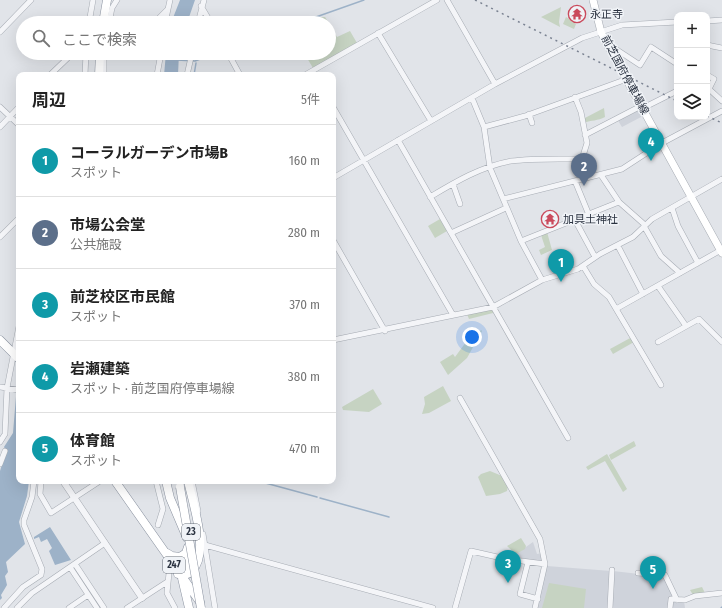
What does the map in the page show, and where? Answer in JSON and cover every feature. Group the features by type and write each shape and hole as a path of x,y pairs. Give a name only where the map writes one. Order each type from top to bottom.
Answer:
{"highway":[{"path":"105,16 106,0"},
{"path":"97,72 98,60"},
{"path":"0,340 16,356"},
{"name":"247","path":"117,484 179,574"},
{"path":"167,484 170,498 188,540 189,556 179,574 188,608"},
{"path":"182,484 200,539 198,564 192,581 194,594"},
{"name":"23","path":"182,484 202,608"},
{"name":"247","path":"144,523 170,563 194,594 202,608"},
{"path":"164,551 172,556 182,557 187,550 188,540"},
{"path":"179,574 188,574 198,564"}],"main road":[{"name":"前芝国府停車場線","path":"593,0 601,32 607,44 692,196 721,252"}],"street":[{"path":"0,32 31,0"},
{"path":"90,16 93,0"},
{"path":"107,16 111,0"},
{"path":"108,16 116,0"},
{"path":"166,16 170,0"},
{"path":"199,16 204,0"},
{"path":"336,60 437,0"},
{"path":"448,0 495,84"},
{"path":"201,6 207,16"},
{"path":"161,16 168,9"},
{"path":"710,21 722,20"},
{"path":"336,176 495,84 582,38 622,25 674,22"},
{"path":"378,34 431,121"},
{"path":"607,44 640,65 651,46 674,62"},
{"path":"710,46 722,48"},
{"path":"53,72 66,60"},
{"path":"85,72 86,60"},
{"path":"104,60 104,72"},
{"path":"158,72 160,60"},
{"path":"188,72 190,60"},
{"path":"232,60 238,72"},
{"path":"316,72 335,60"},
{"path":"710,77 714,80 709,89 722,101"},
{"path":"484,127 529,114 627,79"},
{"path":"585,135 674,92"},
{"path":"575,97 580,108 586,146 582,159 582,180"},
{"path":"472,98 484,127 490,168 521,241 542,280"},
{"path":"0,107 16,122"},
{"path":"0,127 16,110"},
{"path":"503,199 622,169 662,143 722,111"},
{"path":"336,112 452,315"},
{"path":"529,114 532,123"},
{"path":"398,140 568,438"},
{"path":"430,197 464,177 510,162 543,159 582,159"},
{"path":"601,175 619,202 644,225 661,256 680,273"},
{"path":"336,339 385,331 493,307 542,280 583,266 594,257 633,238 644,225 722,179"},
{"path":"575,181 589,215"},
{"path":"453,184 460,204"},
{"path":"521,241 619,202"},
{"path":"451,233 506,208"},
{"path":"672,208 678,226 698,263"},
{"path":"575,220 594,257"},
{"path":"0,237 16,221"},
{"path":"336,245 385,331"},
{"path":"618,246 643,294"},
{"path":"616,309 698,263 721,252"},
{"path":"583,266 591,280 609,296 661,385"},
{"path":"658,286 686,326"},
{"path":"658,342 699,319 722,342"},
{"path":"0,442 5,434 9,388 16,356"},
{"path":"0,387 16,389"},
{"path":"460,398 540,539 545,564 535,608"},
{"path":"0,464 5,451"},
{"path":"4,608 23,587 41,574 42,569 24,525 24,520 32,497 34,484"},
{"path":"41,484 40,494 51,513 96,484"},
{"path":"65,484 142,598"},
{"path":"157,484 163,509 158,525"},
{"path":"193,484 205,545 215,608"},
{"path":"17,608 32,593 105,543"},
{"path":"205,545 433,608"},
{"path":"454,608 471,551 506,559 545,564"},
{"path":"528,562 520,594 538,599"},
{"path":"170,563 167,593 175,608"},
{"path":"75,564 104,608"},
{"path":"70,567 97,608"},
{"path":"610,608 612,570"},
{"path":"638,573 665,575 677,600"},
{"path":"127,608 167,582"},
{"path":"670,608 671,599 677,600 722,593"},
{"path":"69,608 88,595"},
{"path":"136,602 139,608"}],"shaded area":[{"path":"639,108 643,116 622,127 617,119"},
{"path":"533,542 537,554 542,553 544,563 523,561 516,554"},
{"path":"547,566 611,571 608,608 535,608"},
{"path":"613,571 665,577 676,600 684,601 685,608 610,608"}],"green space":[{"path":"561,7 559,22 560,27 541,17"},
{"path":"566,17 576,24 574,29 563,24"},
{"path":"350,31 357,43 336,55 336,35 337,37"},
{"path":"308,60 327,60 313,68"},
{"path":"604,108 605,117 584,123 583,119"},
{"path":"440,219 447,231 435,238 428,226"},
{"path":"547,232 552,250 541,255 539,250 545,247 541,235"},
{"path":"493,309 493,313 469,319 467,314"},
{"path":"481,330 482,331 467,358 448,375 440,362 453,354 455,357 469,338 474,341"},
{"path":"632,337 634,342 613,354 610,349"},
{"path":"443,386 451,401 429,413 422,414 425,404 424,397"},
{"path":"373,389 382,404 369,412 343,410 342,407"},
{"path":"634,441 636,446 611,460 609,455"},
{"path":"607,454 627,489 623,492 605,461 588,470 586,467"},
{"path":"490,471 502,476 508,486 507,491 500,494 486,496 478,477 481,474"},
{"path":"521,538 526,546 525,549 516,554 507,546"},
{"path":"549,583 586,589 584,608 542,608"},
{"path":"702,587 705,593 693,595 690,590"}],"water":[{"path":"180,0 195,0 189,16 174,16"},
{"path":"165,60 179,60 178,72 164,72"},
{"path":"16,396 16,484 29,484 27,496 19,522 25,544 6,562 8,572 5,576 7,585 1,595 2,598 0,600 0,471 6,451 4,447 13,433"},
{"path":"50,527 71,560 55,565 49,551 52,548 47,539 41,542 39,537 34,539 34,537"}],"waterway":[{"path":"319,16 364,0"},
{"path":"177,60 198,60"},
{"path":"194,72 196,63"},
{"path":"269,484 317,497"},
{"path":"320,498 389,517"}],"railway":[{"path":"475,0 674,100"},
{"path":"710,117 722,123"}],"place":[{"name":"永正寺","path":"577,14"},
{"name":"岩瀬建築","path":"651,161"},
{"name":"市場公会堂","path":"584,186"},
{"name":"加具土神社","path":"550,219"},
{"name":"コーラルガーデン市場B","path":"561,282"},
{"name":"前芝校区市民館","path":"508,583"},
{"name":"体育館","path":"653,589"}]}
